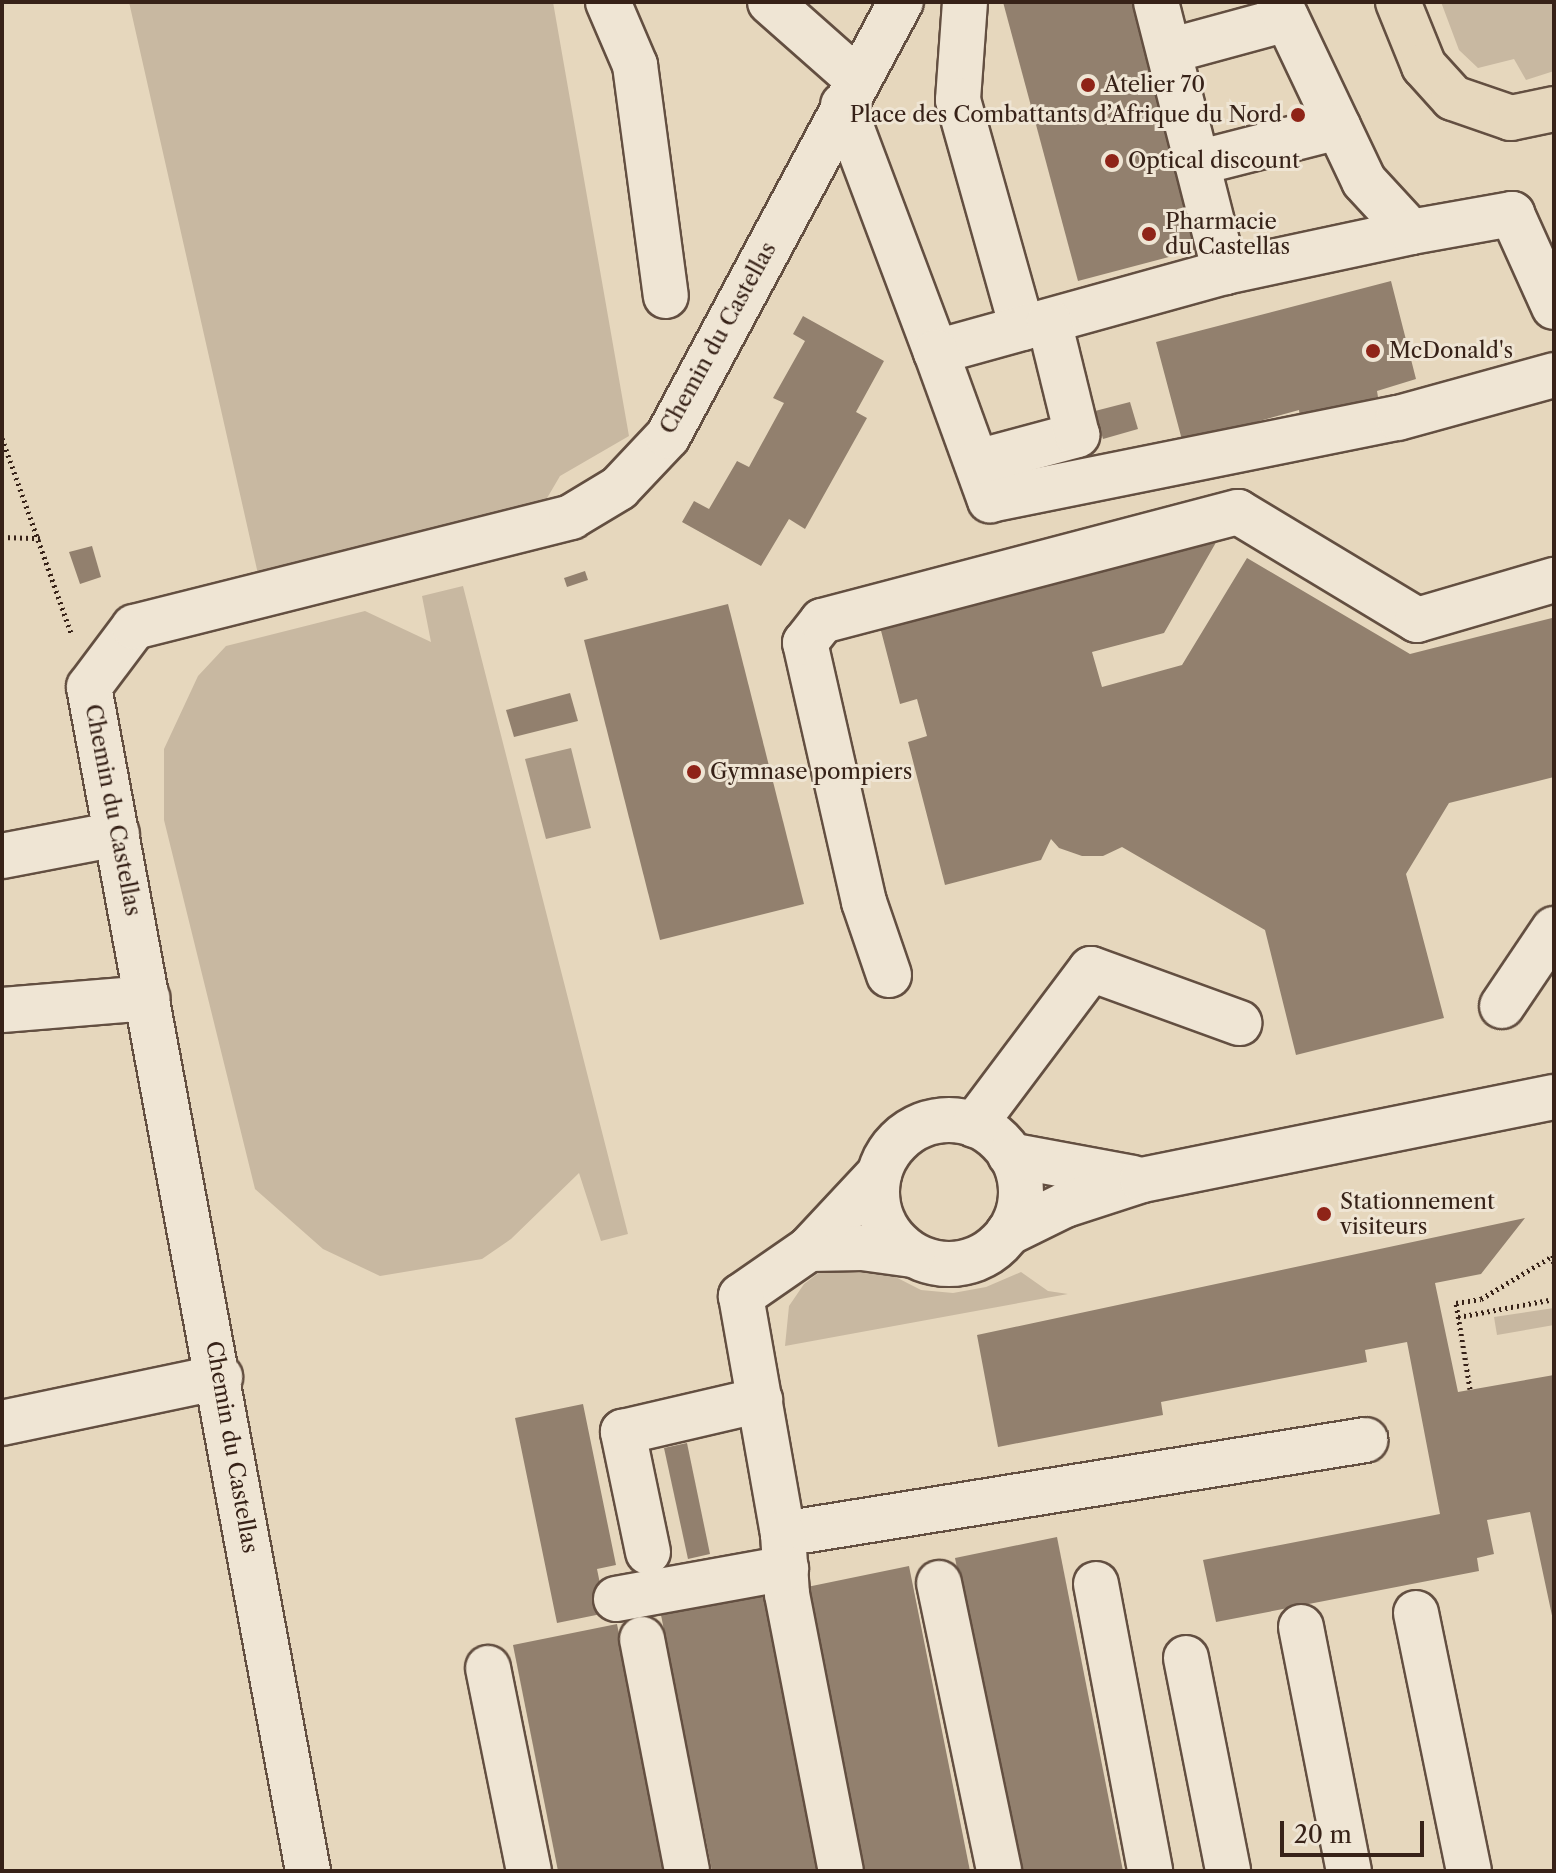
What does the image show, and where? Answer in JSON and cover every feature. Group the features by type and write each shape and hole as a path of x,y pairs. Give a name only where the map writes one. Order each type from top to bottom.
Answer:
{"main road":[{"path":"1398,2 1424,66 1453,98 1511,118 1553,113"}],"street":[{"path":"608,2 635,65 666,296"},
{"path":"770,2 850,92 936,352 990,500 1398,418 1554,375"},
{"name":"Chemin du Castellas","path":"308,1871 220,1377 89,687 134,627 571,517 619,488 668,436 901,2"},
{"path":"965,2 958,100 1077,435 977,462"},
{"path":"1156,2 1225,272"},
{"path":"1169,51 1283,11 1364,181 1411,232"},
{"path":"1197,163 1338,127"},
{"path":"936,352 1225,272 1512,214 1554,307"},
{"path":"889,975 864,902 805,643 822,621 1238,512 1417,620 1554,580"},
{"path":"2,856 117,834"},
{"path":"1502,1006 1554,929"},
{"path":"974,1125 1091,969 1239,1023"},
{"path":"2,1010 148,998"},
{"path":"809,1249 862,1248 958,1264 981,1257 1008,1233 1065,1205 1142,1180 1554,1097"},
{"path":"841,1871 741,1296 809,1249 879,1174 889,1152 927,1124 950,1120 974,1125 995,1137 1010,1155 1019,1177 1020,1201 1008,1233"},
{"path":"1010,1155 1142,1180"},
{"path":"879,1174 882,1220 913,1255"},
{"path":"2,1423 220,1377"},
{"path":"648,1552 623,1432 760,1400"},
{"path":"616,1599 784,1551 1365,1440"},
{"path":"939,1583 999,1871"},
{"path":"1096,1584 1150,1871"},
{"path":"1416,1613 1469,1871"},
{"path":"1301,1627 1349,1871"},
{"path":"642,1639 687,1871"},
{"path":"1186,1658 1228,1871"},
{"path":"488,1668 529,1871"}],"path":[{"path":"2,438 40,538 89,687"},
{"path":"2,537 40,538"},
{"path":"1470,1389 1456,1303 1481,1299 1553,1255 1554,1267"},
{"path":"1458,1317 1554,1299"}],"shaded area":[{"path":"129,2 553,2 629,436 560,476 543,505 258,574"},
{"path":"1441,2 1554,2 1554,71 1526,80 1514,59 1478,68 1459,50"},
{"path":"463,586 628,1234 601,1241 579,1173 511,1239 482,1259 380,1276 323,1249 255,1189 164,820 164,749 198,676 226,646 365,611 431,642 422,596"},
{"path":"571,748 591,828 546,839 525,759"},
{"path":"829,1265 876,1267 921,1290 953,1293 986,1287 1021,1272 1048,1291 1068,1294 785,1346 789,1306 804,1284"},
{"path":"1554,1308 1554,1325 1497,1335 1494,1317"}],"building":[{"path":"1003,2 1137,2 1203,248 1078,281"},
{"path":"1391,281 1416,379 1377,391 1378,397 1300,418 1299,410 1234,428 1235,434 1221,438 1218,431 1182,440 1156,342"},
{"path":"803,316 884,361 856,412 867,418 805,529 789,519 761,566 682,522 694,501 709,509 737,461 749,467 784,403 773,398 805,341 793,334"},
{"path":"1130,402 1138,429 1103,439 1095,411"},
{"path":"1222,532 1164,633 1092,652 1102,687 1182,665 1247,558 1410,654 1552,618 1554,777 1449,803 1406,874 1444,1018 1296,1055 1265,930 1122,847 1103,856 1082,856 1059,848 1051,839 1041,860 945,885 908,742 927,736 917,699 900,704 879,623"},
{"path":"92,546 101,577 80,584 69,552"},
{"path":"585,571 588,580 567,587 564,578"},
{"name":"Gymnase pompiers","path":"728,604 804,904 660,940 584,640"},
{"path":"570,693 578,721 514,737 506,710"},
{"path":"1525,1218 1481,1274 1435,1283 1458,1392 1554,1375 1554,1625 1530,1512 1487,1520 1494,1554 1477,1558 1479,1571 1216,1622 1203,1560 1440,1514 1407,1342 1365,1350 1367,1362 1161,1402 1163,1415 998,1447 977,1335"},
{"path":"583,1404 616,1565 597,1569 606,1613 557,1623 515,1418"},
{"path":"687,1443 710,1554 688,1559 664,1448"},
{"path":"1057,1537 1123,1871 1017,1871 955,1558"},
{"path":"909,1566 970,1871 863,1871 807,1587"},
{"path":"763,1594 818,1871 712,1871 661,1615"},
{"path":"617,1624 666,1871 558,1871 513,1645"}],"place":[{"name":"Atelier 70","path":"1088,85"},
{"name":"Place des Combattants d’Afrique du Nord","path":"1298,115"},
{"name":"Optical discount","path":"1112,161"},
{"name":"Pharmacie du Castellas","path":"1149,234"},
{"name":"McDonald's","path":"1373,351"},
{"name":"Gymnase pompiers","path":"694,772"},
{"name":"Stationnement visiteurs","path":"1324,1214"}]}
